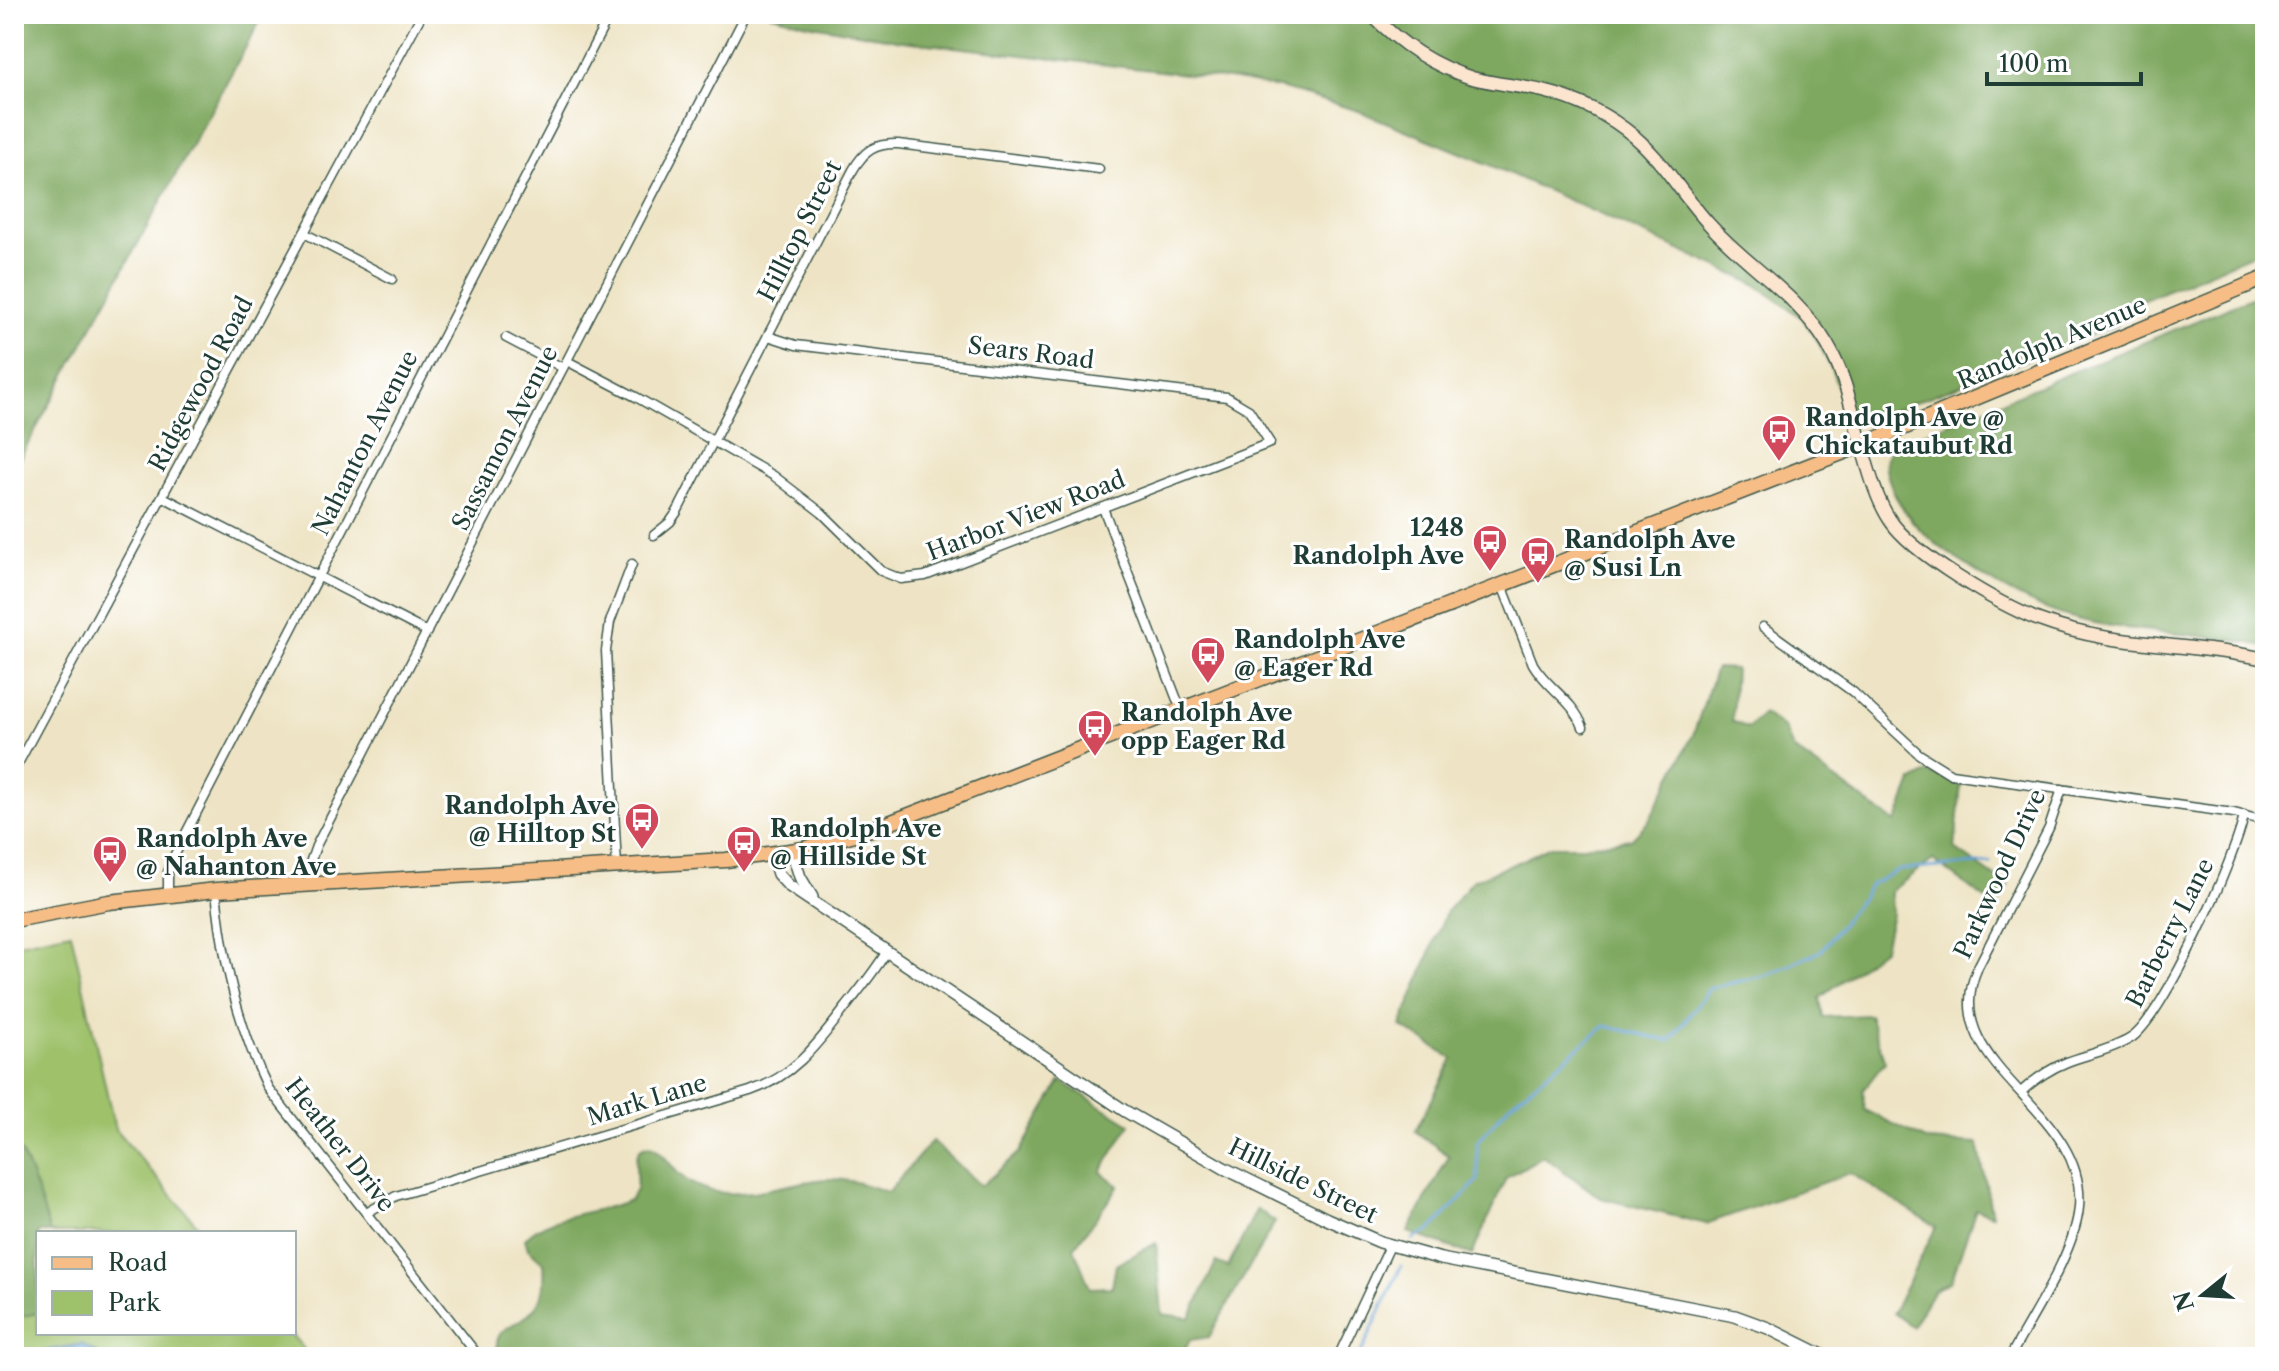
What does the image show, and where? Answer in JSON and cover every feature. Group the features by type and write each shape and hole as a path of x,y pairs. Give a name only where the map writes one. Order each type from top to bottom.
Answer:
{"main road":[{"path":"1371,14 1405,45 1452,71 1568,99 1615,121 1635,136 1707,222 1811,321 1843,376 1880,500 1896,529 1922,551 2002,603 2038,620 2089,635 2265,659"},
{"name":"Randolph Avenue","path":"14,920 168,894 772,855 875,828 1862,445 2265,278"}],"street":[{"name":"Ridgewood Road","path":"14,771 422,14"},
{"name":"Nahanton Avenue","path":"168,894 167,877 171,862 610,14"},
{"name":"Sassamon Avenue","path":"309,884 313,853 746,14"},
{"name":"Hilltop Street","path":"654,535 677,512 853,170 871,148 884,143 898,144 1099,169"},
{"path":"304,233 392,279"},
{"name":"Sears Road","path":"768,336 796,345 1227,397 1249,410 1270,443"},
{"name":"Harbor View Road","path":"506,338 565,364 714,441 784,482 830,521 877,568 901,579 925,576 1270,443"},
{"path":"163,497 427,632"},
{"path":"1103,508 1181,710"},
{"path":"617,867 606,651 610,622 632,564"},
{"path":"1502,585 1533,664 1540,675 1576,709 1583,727"},
{"path":"1763,627 1853,692 1912,747 1944,771 1959,776 2244,815 2265,821"},
{"name":"Parkwood Drive","path":"2010,1357 2070,1242 2077,1221 2079,1199 2075,1171 2064,1144 1980,1044 1971,1019 1969,993 1978,967 2053,819 2062,789"},
{"name":"Barberry Lane","path":"2021,1092 2048,1071 2132,1038 2147,1022 2202,921 2238,840 2244,815"},
{"name":"Hillside Street","path":"792,851 802,883 820,907"},
{"name":"Hillside Street","path":"772,855 775,868 783,880 820,907 1136,1118 1250,1182 1390,1246 1527,1278 1725,1313 1768,1328 1826,1357"},
{"name":"Heather Drive","path":"216,890 226,964 264,1079 280,1106 368,1212 476,1353"},
{"name":"Mark Lane","path":"368,1212 396,1196 750,1091 777,1080 797,1066 816,1045 887,951"},
{"path":"1338,1357 1390,1246"}],"green space":[{"path":"14,14 264,14 14,469"},
{"path":"769,14 2265,14 2265,249 2108,315 2118,325 1850,427 1833,373 1818,341 1802,318 1755,284 1488,164 1359,111 1283,89 1236,80 902,41"},
{"path":"2265,292 2265,646 2115,627 2066,616 2039,606 2000,587 1942,548 1922,532 1899,502 1886,466 1887,456 1895,446"},
{"path":"1716,668 1735,669 1732,721 1748,728 1763,713 1785,729 1793,749 1896,823 1912,782 1927,773 1961,783 1955,849 2008,886 1996,907 1933,860 1891,891 1892,914 1884,948 1820,998 1823,1017 1869,1015 1885,1062 1863,1090 1865,1110 1928,1141 1978,1144 1992,1215 1976,1209 1951,1281 1934,1290 1912,1327 1893,1313 1936,1227 1850,1173 1706,1224 1601,1198 1543,1156 1506,1178 1472,1255 1408,1232 1449,1156 1415,1131 1453,1059 1401,1026 1446,912 1473,880 1550,846 1586,846 1631,839 1648,822 1693,735"},
{"path":"71,932 115,1129 202,1231 36,1231 36,1335 292,1335 311,1357 14,1357 14,944"},
{"path":"1061,1081 1130,1124 1101,1172 1119,1186 1074,1248 1090,1288 1112,1287 1116,1265 1156,1243 1162,1314 1190,1318 1216,1262 1228,1267 1257,1209 1275,1222 1209,1337 1190,1340 1181,1357 496,1357 499,1335 532,1311 543,1290 544,1263 528,1249 525,1239 546,1224 630,1200 636,1189 637,1157 642,1148 648,1146 656,1149 682,1177 711,1191 740,1193 836,1179 888,1192 932,1141 981,1186 1020,1152"},
{"path":"14,1149 21,1152 49,1231 36,1231 36,1313 14,1318"}],"water":[{"path":"82,1344 103,1357 14,1357 14,1347 32,1353"}],"waterway":[{"path":"1413,1239 1430,1231 1478,1180 1477,1142 1510,1104 1605,1026 1670,1041 1710,988 1767,975 1821,951 1872,884 1899,870 1991,863"},
{"path":"1359,1357 1401,1266"}],"place":[{"name":"Randolph Ave @ Chickataubut Rd","path":"1779,463"},
{"name":"1248 Randolph Ave","path":"1490,573"},
{"name":"Randolph Ave @ Susi Ln","path":"1538,585"},
{"name":"Randolph Ave @ Eager Rd","path":"1208,685"},
{"name":"Randolph Ave opp Eager Rd","path":"1095,758"},
{"name":"Randolph Ave @ Hilltop St","path":"642,851"},
{"name":"Randolph Ave @ Hillside St","path":"744,874"},
{"name":"Randolph Ave @ Nahanton Ave","path":"110,884"}]}
